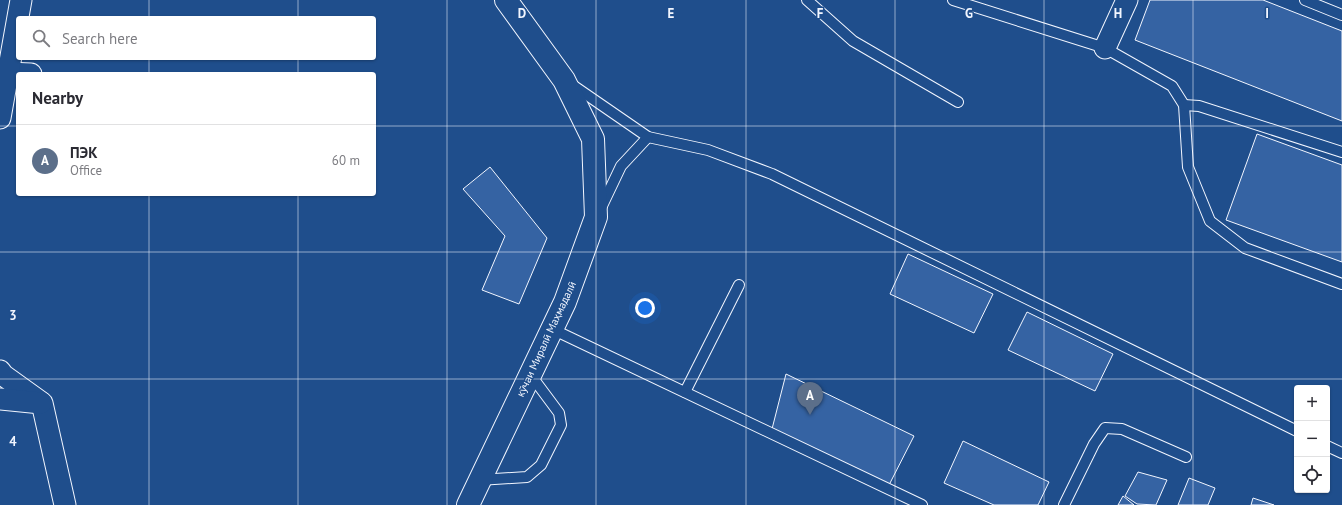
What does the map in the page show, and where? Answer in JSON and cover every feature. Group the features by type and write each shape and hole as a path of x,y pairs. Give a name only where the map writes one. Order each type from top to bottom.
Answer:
{"street":[{"path":"18,16 21,0"},
{"name":"кӯчаи Миралӣ Маҳмадалӣ","path":"468,505 565,302 596,217 593,139 564,80 506,0"},
{"path":"1105,48 1127,0"},
{"path":"0,118 16,28"},
{"path":"8,73 16,73"},
{"path":"0,371 3,375 42,403 65,505"},
{"path":"0,399 42,403"}],"lane":[{"path":"807,0 853,41 958,102"},
{"path":"953,0 984,5 1105,48 1172,86 1184,105 1188,167 1210,221 1245,248 1342,284"},
{"path":"1305,0 1342,15"},
{"path":"564,80 648,137 708,150 772,174 1294,430"},
{"path":"1184,105 1199,106 1342,152"},
{"path":"596,217 621,166 648,137"},
{"path":"685,392 739,285"},
{"path":"552,329 922,505"},
{"path":"479,480 527,477 541,465 561,425 558,413 530,374"},
{"path":"1064,505 1094,444 1105,428 1122,429 1186,457"},
{"path":"1330,447 1342,453"}],"building":[{"path":"1150,0 1263,0 1342,31 1342,121 1135,40"},
{"path":"1257,134 1342,165 1342,262 1226,220"},
{"path":"490,167 547,238 519,304 482,290 505,236 463,189"},
{"path":"908,254 993,294 974,333 890,294"},
{"path":"1027,312 1113,354 1095,391 1008,350"},
{"path":"786,374 914,436 888,487 772,429"},
{"path":"963,441 1049,482 1038,505 994,505 944,483"},
{"path":"1138,472 1167,480 1156,505 1137,504 1125,496"},
{"path":"1189,478 1215,488 1208,505 1178,505"},
{"path":"1123,496 1134,505 1118,505"},
{"path":"1253,498 1274,505 1251,505"}],"place":[{"name":"ПЭК","path":"810,415"}]}
